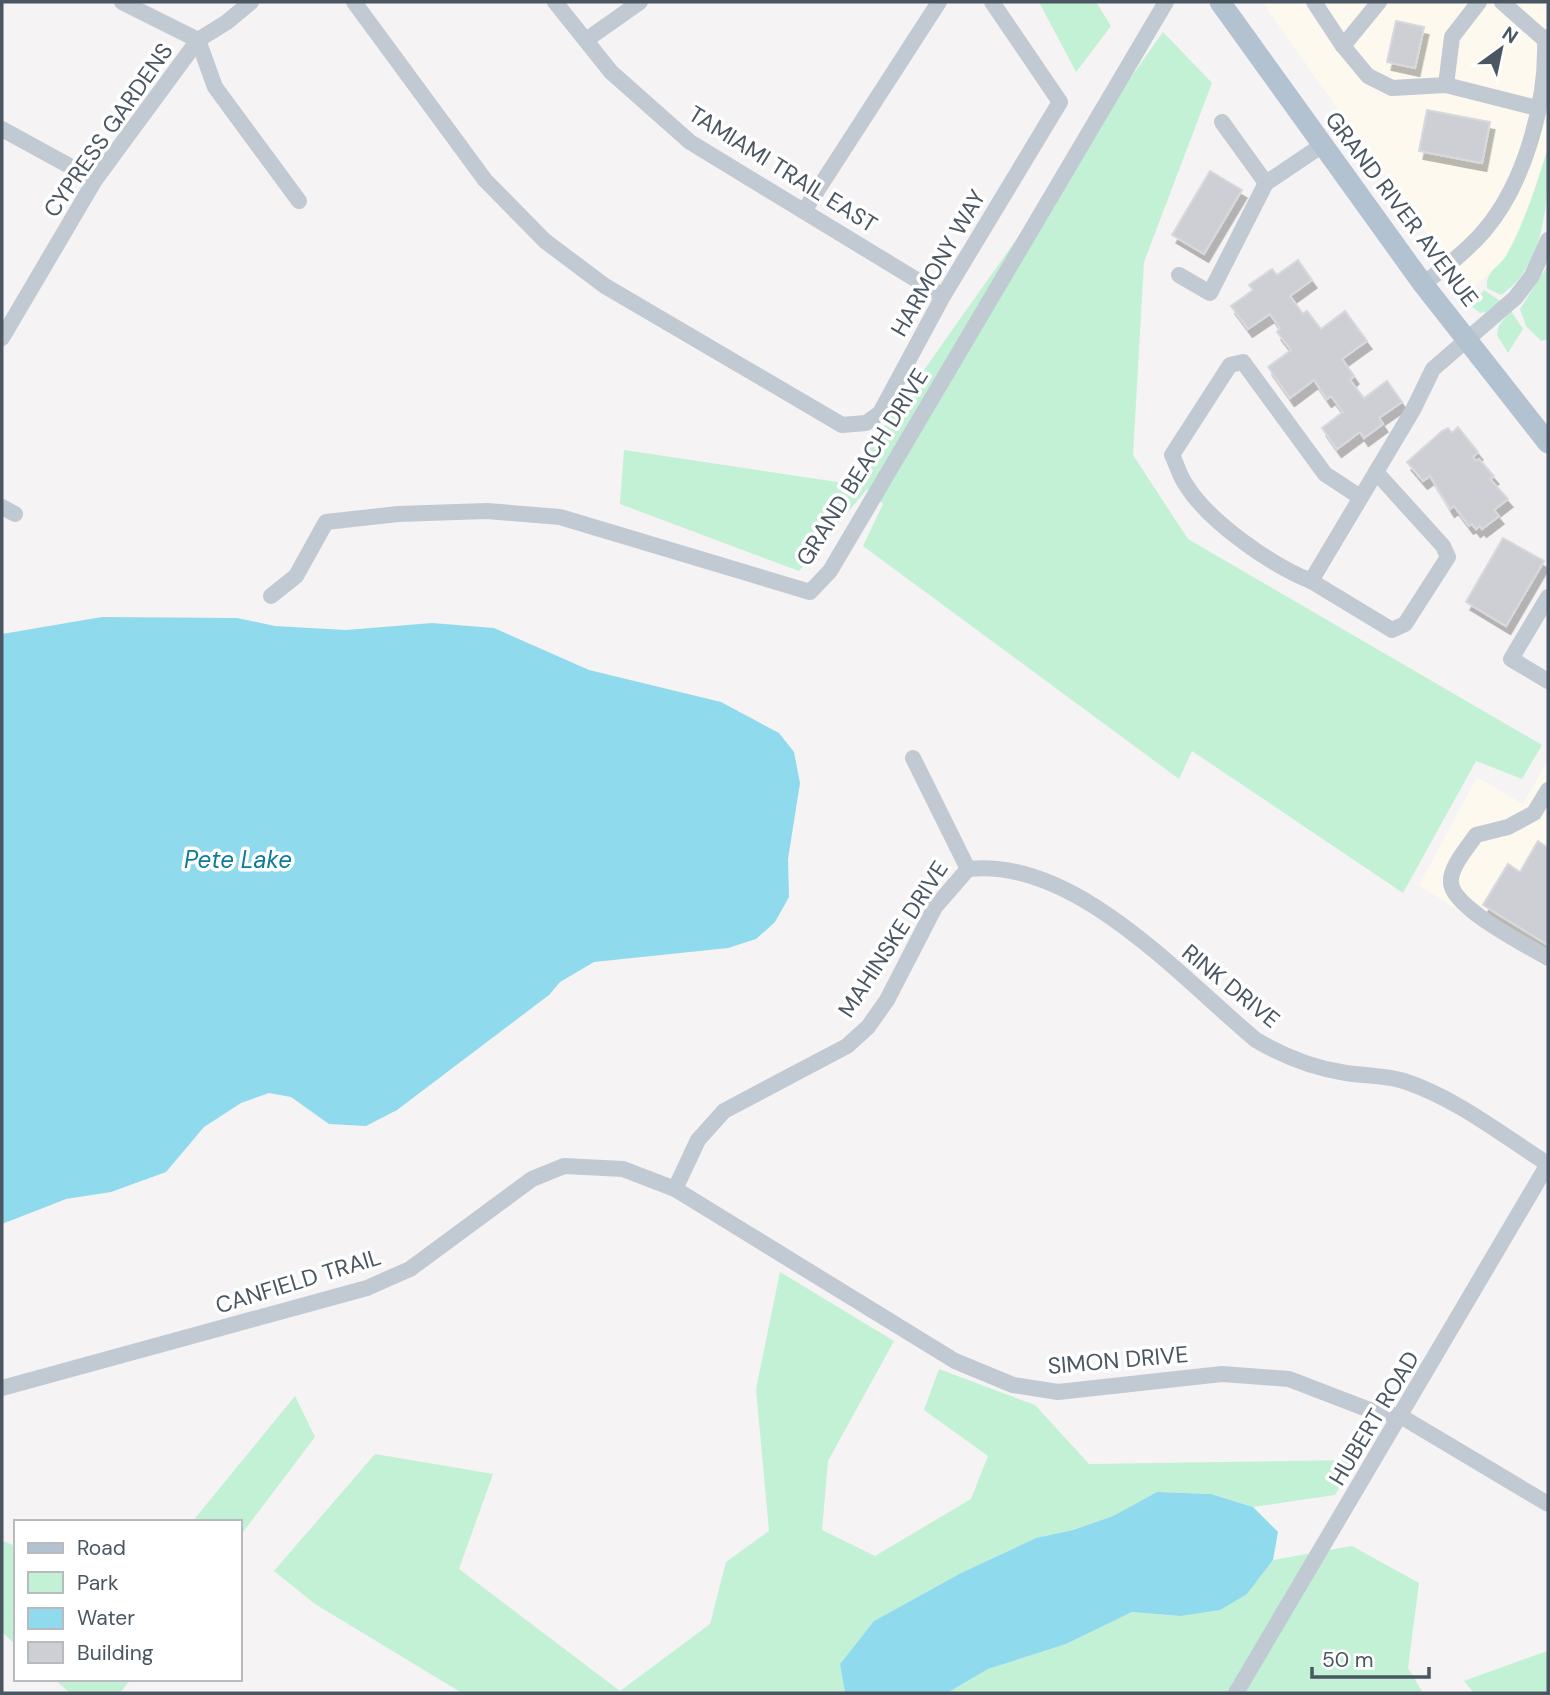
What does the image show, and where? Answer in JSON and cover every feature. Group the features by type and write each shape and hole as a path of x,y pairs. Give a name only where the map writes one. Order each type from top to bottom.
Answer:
{"main road":[{"name":"GRAND RIVER AVENUE","path":"1220,2 1321,146 1423,284 1548,443"}],"street":[{"path":"122,2 198,40 215,87 299,201"},
{"name":"CYPRESS GARDENS","path":"2,338 7,320 95,180 198,40 227,22 251,2"},
{"name":"HARMONY WAY","path":"354,2 485,180 545,241 605,286 842,425 866,423 880,414 943,296 1060,102 992,2"},
{"name":"TAMIAMI TRAIL EAST","path":"555,2 611,72 690,142 943,296"},
{"path":"586,40 640,2"},
{"path":"804,211 939,2"},
{"name":"GRAND BEACH DRIVE","path":"271,596 296,576 326,522 398,514 487,511 560,517 810,592 830,571 1166,2"},
{"path":"1314,2 1343,46 1368,76 1383,85 1403,89 1446,85 1537,108"},
{"path":"1343,46 1379,2"},
{"path":"1446,85 1452,37 1479,2"},
{"path":"1423,284 1451,262 1492,221 1521,163 1537,108 1545,72 1547,39 1502,2"},
{"path":"1222,122 1266,183"},
{"path":"2,129 95,180"},
{"path":"1179,275 1210,293 1266,183 1321,146"},
{"path":"1311,581 1413,410 1428,377 1515,298 1532,276 1548,240"},
{"path":"1360,497 1325,474 1243,362 1230,365 1172,456 1186,486 1238,540 1392,630 1405,624 1448,557 1443,546 1376,472"},
{"path":"1548,597 1511,660 1548,681"},
{"name":"MAHINSKE DRIVE","path":"675,1189 698,1140 724,1111 838,1052 868,1027 887,1000 935,907 968,869 913,758"},
{"path":"1548,790 1534,813 1507,827 1476,835 1452,872 1451,882 1455,895 1467,906 1548,958"},
{"name":"RINK DRIVE","path":"968,869 992,866 1027,873 1068,890 1106,913 1256,1040 1281,1055 1313,1067 1383,1076 1420,1087 1452,1103 1548,1164"},
{"name":"HUBERT ROAD","path":"1236,1693 1402,1417 1548,1164"},
{"name":"CANFIELD TRAIL","path":"2,1388 368,1289 410,1269 532,1179 564,1166 623,1169 675,1189"},
{"name":"SIMON DRIVE","path":"675,1189 955,1361 1013,1385 1058,1392 1222,1374 1289,1379 1367,1409 1402,1417 1548,1504"}],"shaded area":[{"path":"1262,2 1548,2 1548,162 1505,258 1468,293"},
{"path":"1548,760 1548,969 1419,885 1477,777 1523,804"}],"green space":[{"path":"1039,2 1096,2 1111,26 1076,72"},
{"path":"1163,32 1212,83 1144,262 1133,455 1188,539 1542,745 1522,779 1476,761 1403,893 1192,751 1179,779 863,546 883,504 867,489 799,571 620,504 624,450 844,483"},
{"path":"1548,148 1545,208 1536,248 1528,266 1516,282 1501,295 1487,288 1488,278 1506,256 1519,231"},
{"path":"1548,265 1548,339 1541,341 1526,326 1520,309"},
{"path":"1484,290 1500,301 1487,312 1480,313 1470,305"},
{"path":"1511,311 1523,329 1508,353 1497,335 1499,325"},
{"path":"780,1272 894,1341 828,1461 822,1530 875,1556 971,1499 988,1456 924,1410 939,1369 1035,1405 1089,1464 1355,1460 1335,1495 1253,1507 1211,1494 1157,1492 1113,1516 1073,1530 1036,1538 961,1573 874,1621 840,1664 845,1693 462,1693 315,1604 274,1571 375,1454 493,1474 459,1569 620,1691 710,1624 726,1562 769,1531 756,1389"},
{"path":"295,1396 315,1437 242,1533 242,1520 194,1520"},
{"path":"2,1541 14,1545 14,1643 2,1632"},
{"path":"1352,1546 1419,1583 1408,1668 1423,1693 947,1693 988,1669 1066,1644 1132,1612 1180,1616 1247,1594 1273,1560"},
{"path":"1547,1651 1548,1693 1474,1693 1464,1681"},
{"path":"56,1681 129,1681 120,1693 70,1693"}],"water":[{"name":"Pete Lake","path":"102,617 237,618 275,626 346,630 432,623 494,628 589,670 721,702 779,733 794,752 800,783 788,859 789,897 775,922 756,939 728,948 594,962 560,982 549,995 397,1110 366,1126 329,1124 291,1097 269,1093 241,1103 204,1127 166,1172 111,1192 66,1199 2,1224 2,634"},
{"path":"1157,1492 1211,1494 1253,1507 1278,1532 1273,1560 1247,1594 1220,1610 1180,1616 1132,1612 1066,1644 988,1669 947,1693 845,1693 840,1664 874,1621 961,1573 1036,1538 1073,1530 1113,1516"}],"building":[{"path":"1396,21 1424,27 1415,68 1387,62"},
{"path":"1427,110 1490,122 1482,163 1419,151"},
{"path":"1210,171 1242,190 1204,254 1172,235"},
{"path":"1298,260 1312,280 1290,296 1303,314 1307,311 1321,329 1345,311 1367,341 1342,359 1354,376 1350,380 1364,398 1387,381 1402,402 1379,418 1383,424 1364,438 1360,432 1337,449 1322,428 1343,412 1331,396 1327,399 1314,380 1290,398 1268,367 1291,350 1277,332 1280,328 1270,314 1248,329 1231,306 1253,290 1249,285 1272,269 1277,275"},
{"path":"1458,427 1478,452 1473,457 1476,461 1479,459 1494,476 1490,479 1508,499 1494,510 1499,516 1482,529 1480,526 1476,529 1472,524 1469,526 1454,506 1450,509 1430,476 1423,481 1407,462 1442,431 1448,428 1452,433"},
{"path":"1503,538 1544,561 1506,626 1466,602"},
{"path":"1538,841 1548,848 1548,945 1483,905 1508,864 1520,872"}]}
